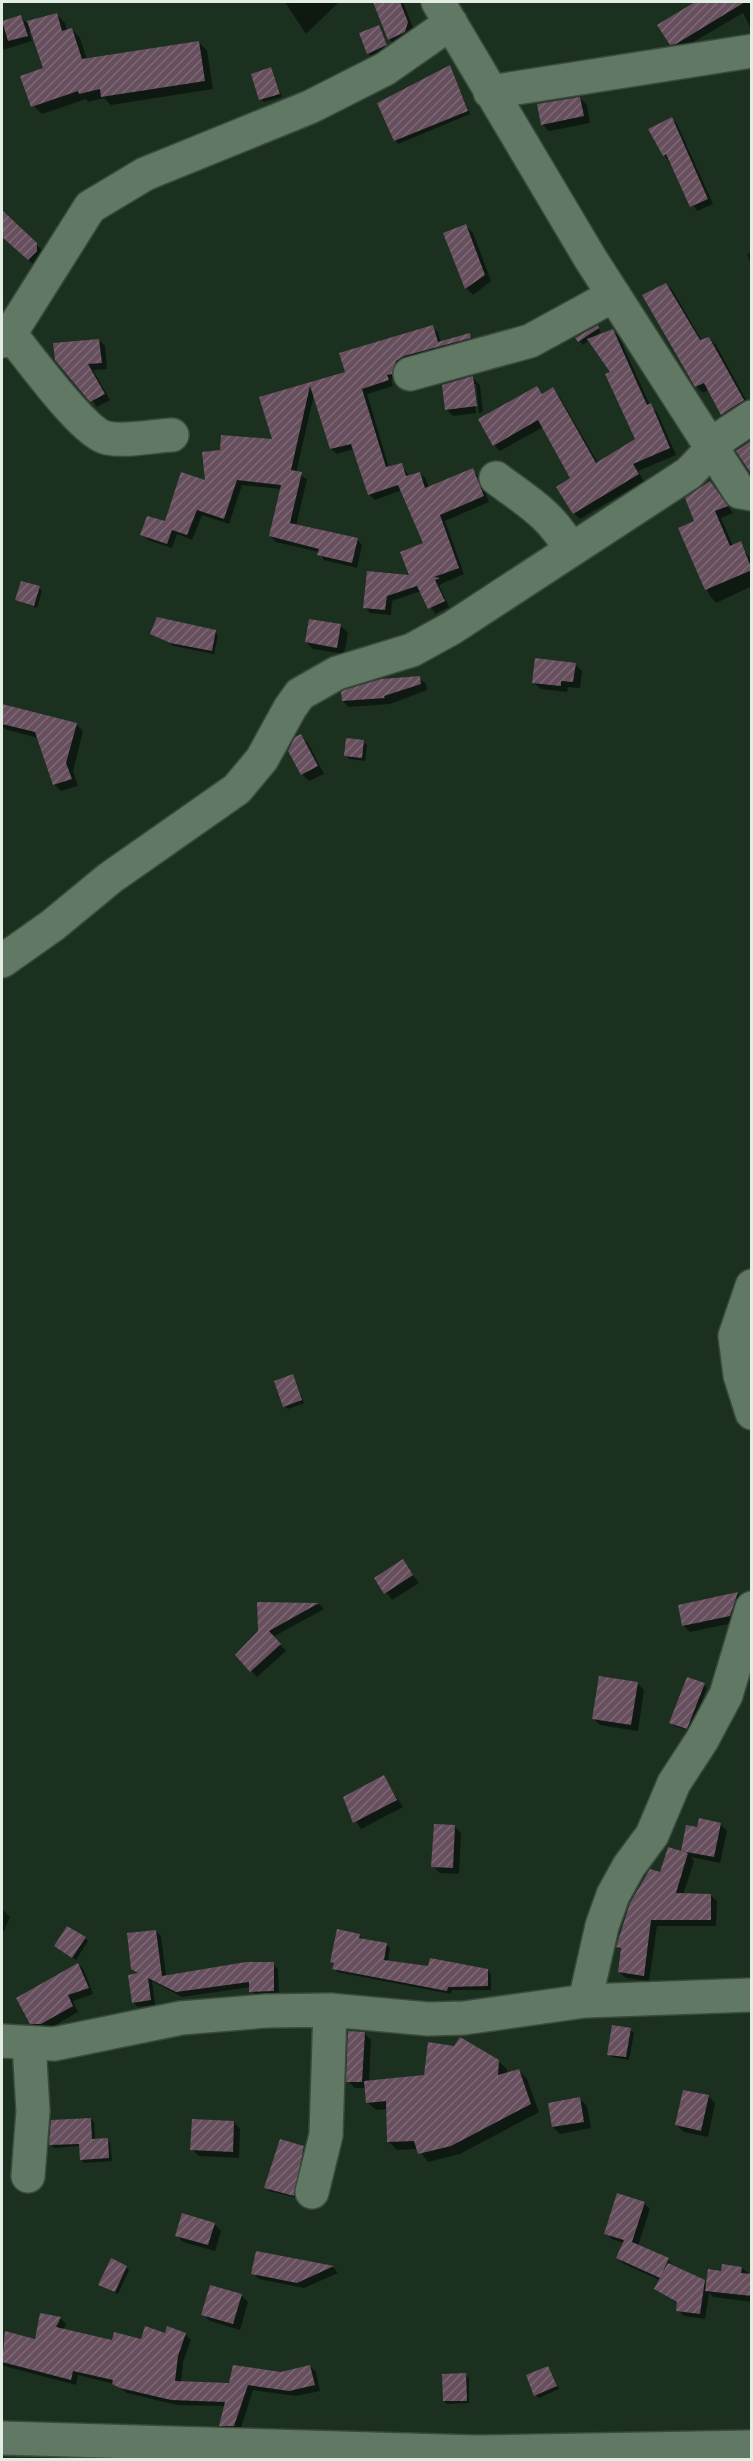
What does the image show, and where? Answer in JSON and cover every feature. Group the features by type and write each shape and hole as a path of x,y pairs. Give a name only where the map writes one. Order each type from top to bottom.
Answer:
{"street":[{"path":"172,435 107,438 96,433 6,337 90,207 145,174 310,107 386,69 445,12 490,92 614,295 748,501"},
{"path":"490,92 752,51"},
{"path":"410,374 530,340 614,295"},
{"path":"2,961 53,925 110,878 237,789 262,759 290,708 307,689 337,673 412,650 469,617 689,472 725,435 752,417"},
{"path":"496,478 547,515 561,531 570,550"},
{"path":"752,1286 735,1336 740,1375 752,1413"},
{"path":"585,2001 602,1926 613,1896 629,1866 651,1835 674,1783 702,1740 726,1695 752,1608"},
{"path":"28,2176 33,2111 15,2043 54,2044 181,2018 266,2011 330,2010 428,2019 464,2018 585,2001 752,1995"},
{"path":"312,2192 326,2135 330,2010"},
{"path":"2,2438 476,2452 752,2447"}],"building":[{"path":"373,2 400,2 408,22 405,32 388,40"},
{"path":"695,2 745,2 676,44 670,45 657,25"},
{"path":"57,13 62,31 72,28 82,59 199,41 205,81 101,97 100,89 79,94 78,91 31,107 20,76 43,68 27,21"},
{"path":"21,15 28,36 8,41 2,21"},
{"path":"379,25 387,45 367,54 359,33"},
{"path":"450,65 468,111 394,141 377,103"},
{"path":"271,67 280,94 259,100 251,74"},
{"path":"580,97 584,116 541,125 537,104"},
{"path":"672,117 708,199 690,207 666,154 663,156 648,129"},
{"path":"2,210 37,243 37,251 28,260 2,237"},
{"path":"466,224 485,275 465,289 443,233"},
{"path":"666,283 700,340 709,337 744,400 721,415 704,383 695,387 642,295"},
{"path":"433,325 438,342 470,333 471,338 404,356 396,361 392,374 387,375 389,380 362,389 386,467 402,463 406,476 420,472 425,488 473,468 484,496 440,515 459,568 434,577 440,578 435,580 445,601 428,609 417,586 387,596 385,610 363,608 367,571 409,575 400,552 423,543 398,485 368,495 351,444 330,449 310,386 291,470 302,472 290,523 358,538 352,563 317,555 319,549 269,536 281,485 237,480 224,519 197,510 187,535 172,530 167,544 140,535 147,516 165,521 181,472 205,480 202,452 220,450 221,435 272,439 259,397 345,372 339,353"},
{"path":"598,325 599,328 578,342 575,338"},
{"path":"613,329 647,405 651,403 670,448 633,464 639,474 573,514 556,487 570,478 538,420 493,446 478,419 537,386 542,394 553,387 596,463 635,439 605,374 610,372 587,339"},
{"path":"99,339 102,363 88,364 105,394 90,402 55,360 53,343"},
{"path":"473,376 477,406 445,410 442,385"},
{"path":"752,440 752,475 736,451"},
{"path":"710,481 728,506 715,511 730,546 741,541 752,570 705,590 678,528 694,521 685,498"},
{"path":"21,581 40,586 34,606 15,600"},
{"path":"157,617 216,630 212,651 170,643 150,634"},
{"path":"309,619 341,624 337,648 305,642"},
{"path":"535,658 576,663 573,682 561,681 561,686 532,683"},
{"path":"420,676 421,684 384,696 385,698 342,701 341,692 344,690 381,679"},
{"path":"2,704 77,723 66,763 72,779 53,785 35,732 2,724"},
{"path":"301,734 318,766 301,775 288,751 295,737"},
{"path":"346,738 364,740 362,758 344,756"},
{"path":"293,1374 302,1400 283,1407 274,1381"},
{"path":"403,1559 413,1575 384,1594 374,1578"},
{"path":"738,1592 730,1616 682,1626 678,1605"},
{"path":"257,1602 319,1603 269,1631 281,1644 250,1672 235,1655 258,1631"},
{"path":"599,1676 638,1682 631,1725 592,1719"},
{"path":"687,1677 705,1683 687,1729 669,1723"},
{"path":"384,1775 397,1800 353,1823 343,1797"},
{"path":"699,1818 721,1823 714,1857 681,1851 686,1825 697,1827"},
{"path":"434,1824 455,1825 453,1868 431,1867"},
{"path":"668,1847 688,1853 676,1893 711,1894 711,1920 651,1920 644,1976 618,1972 621,1948 616,1947 630,1903 650,1869 660,1872"},
{"path":"67,1926 86,1937 72,1958 54,1946"},
{"path":"337,1929 360,1934 359,1938 387,1943 384,1960 428,1966 430,1958 488,1969 488,1986 448,1987 447,1991 332,1969 334,1963 330,1962"},
{"path":"156,1930 162,1976 246,1962 274,1962 274,1991 249,1992 249,1982 176,1992 148,1978 151,2000 132,2003 128,1975 138,1973 131,1969 127,1933"},
{"path":"78,1963 89,1988 68,1995 73,2006 41,2024 30,2024 16,1998"},
{"path":"612,2025 631,2028 626,2057 607,2055"},
{"path":"348,2031 365,2032 362,2082 346,2082"},
{"path":"460,2037 499,2060 498,2075 519,2069 531,2104 451,2146 418,2154 414,2141 387,2142 386,2101 366,2103 364,2081 424,2075 428,2042 454,2046"},
{"path":"683,2090 709,2095 701,2131 675,2125"},
{"path":"580,2097 584,2122 552,2127 548,2103"},
{"path":"91,2118 92,2139 108,2138 109,2158 80,2160 79,2144 49,2145 51,2120"},
{"path":"192,2119 234,2121 233,2152 190,2150"},
{"path":"280,2139 304,2146 294,2196 264,2188"},
{"path":"617,2193 645,2202 632,2242 669,2258 662,2274 668,2263 705,2280 700,2314 676,2311 677,2302 654,2289 660,2278 616,2258 624,2240 604,2234"},
{"path":"182,2213 215,2223 208,2245 175,2236"},
{"path":"256,2251 334,2266 297,2283 251,2274"},
{"path":"111,2258 127,2266 115,2292 98,2285"},
{"path":"722,2264 742,2267 741,2273 752,2274 752,2296 705,2291 708,2269 721,2271"},
{"path":"210,2285 242,2294 233,2324 201,2315"},
{"path":"40,2313 61,2317 56,2327 112,2340 114,2332 141,2339 145,2326 165,2333 167,2326 186,2333 178,2356 175,2381 229,2383 233,2365 281,2372 310,2365 315,2385 289,2391 248,2385 234,2426 219,2426 225,2402 171,2400 120,2388 112,2384 113,2380 73,2371 71,2380 2,2362 5,2331 35,2339"},
{"path":"548,2366 557,2386 534,2396 526,2375"},
{"path":"466,2373 467,2401 443,2401 442,2374"}]}
